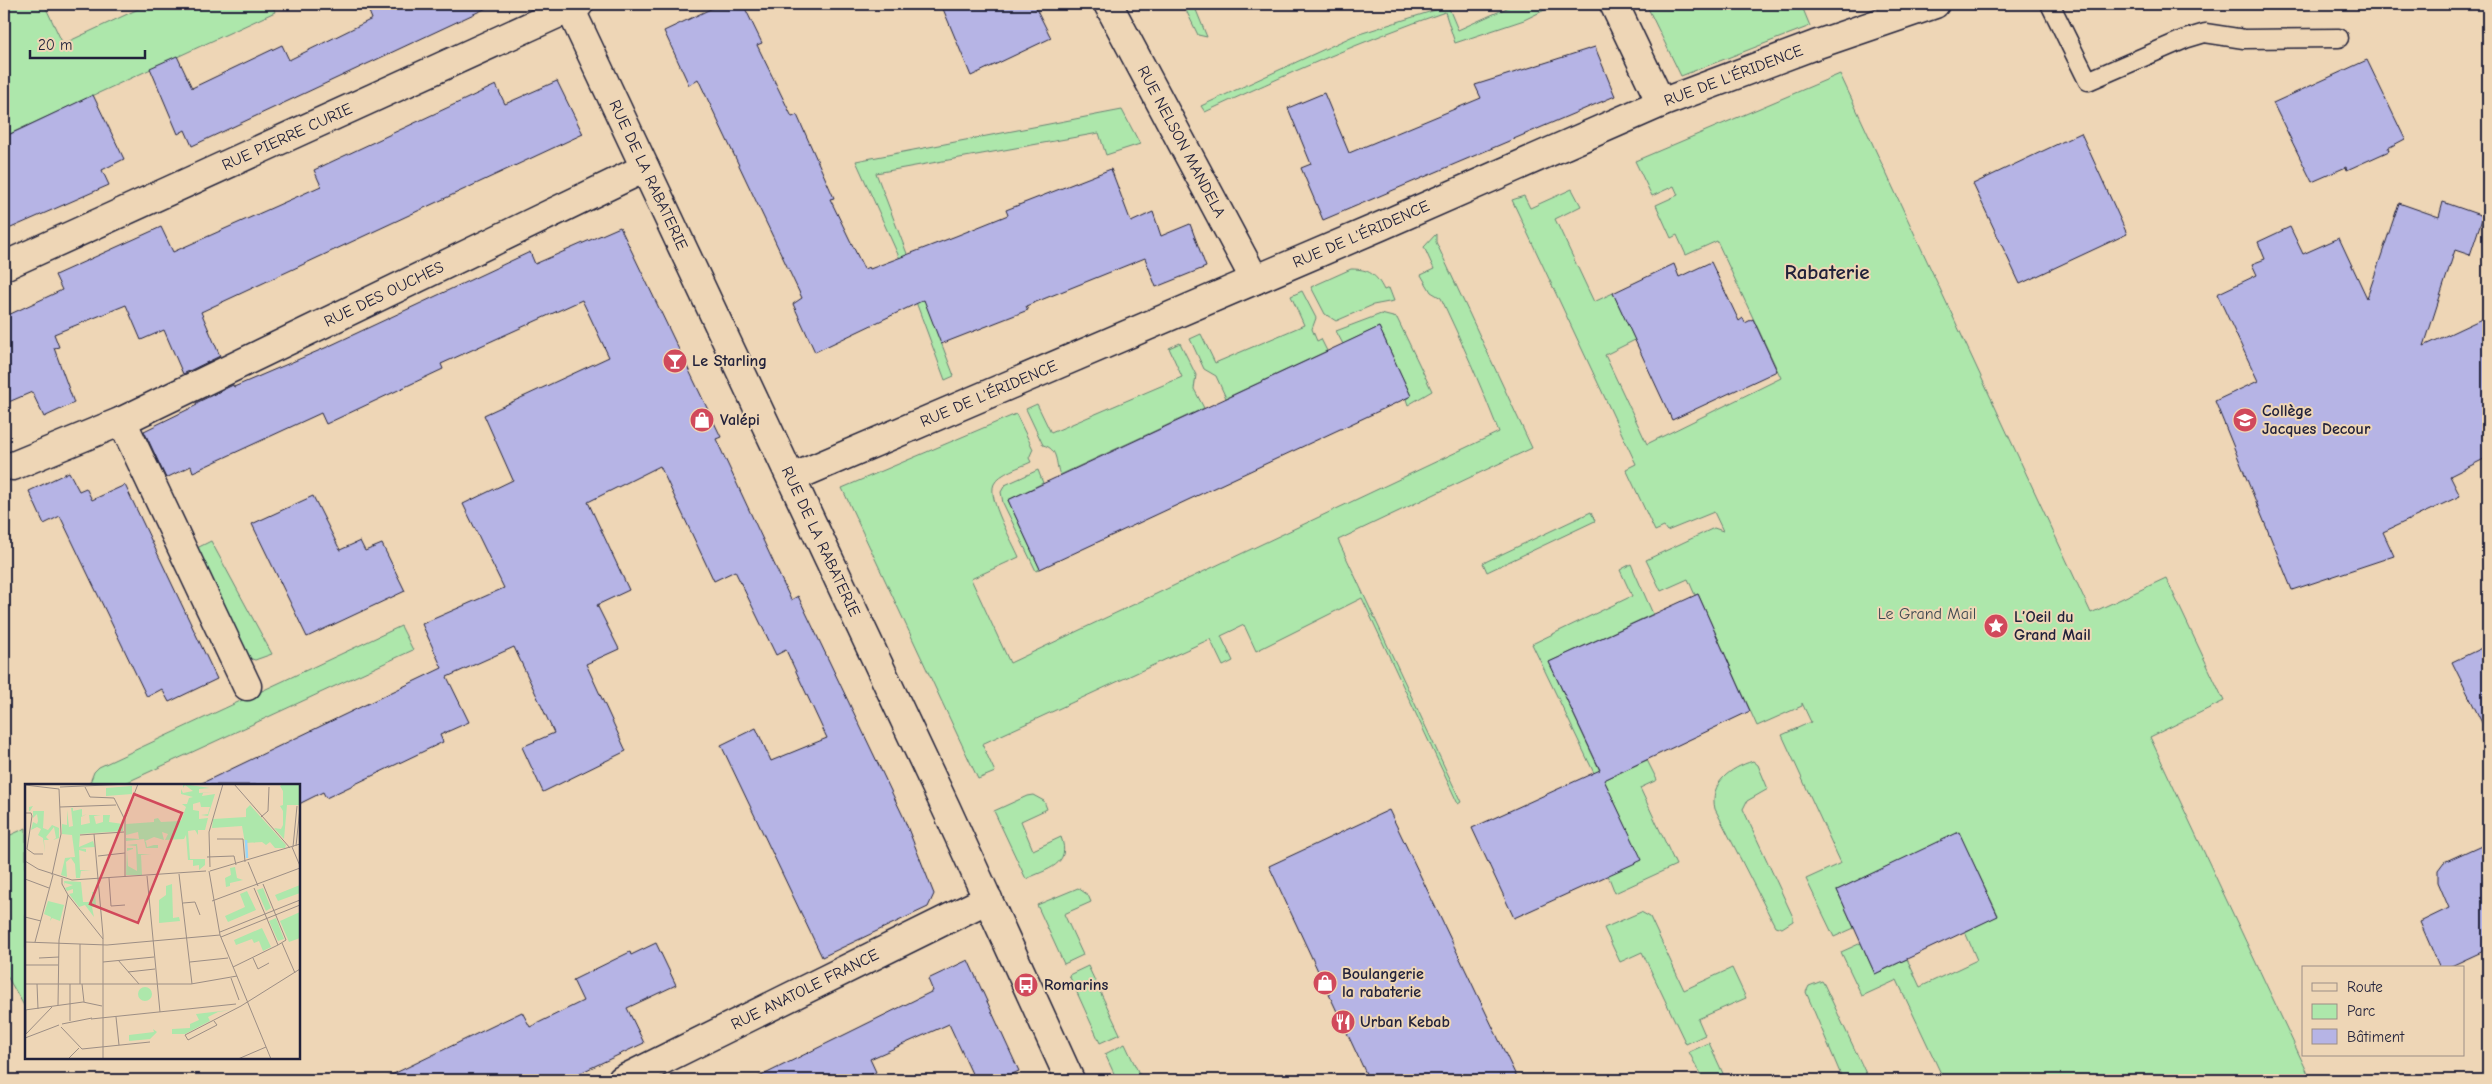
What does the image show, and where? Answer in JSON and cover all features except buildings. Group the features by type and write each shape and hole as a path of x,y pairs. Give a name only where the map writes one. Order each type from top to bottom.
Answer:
{"street":[{"name":"RUE NELSON MANDELA","path":"1108,4 1255,280"},
{"path":"1614,4 1661,103"},
{"name":"RUE DE L'ÉRIDENCE","path":"792,478 1255,280 1661,103 1815,45 1934,4"},
{"name":"RUE DE LA RABATERIE","path":"572,5 645,168 988,899 1069,1080"},
{"name":"RUE PIERRE CURIE","path":"4,266 572,5"},
{"name":"RUE DES OUCHES","path":"13,466 122,421 645,168"},
{"path":"122,421 247,686"},
{"name":"RUE ANATOLE FRANCE","path":"622,1080 988,899"}],"lane":[{"path":"2050,4 2088,81 2185,38 2205,33 2244,39 2339,38"}],"green space":[{"path":"4,4 44,4 63,44 149,4 272,4 275,12 5,136"},
{"path":"1183,4 1208,4 1196,10 1207,37 1198,35"},
{"path":"1510,4 1557,4 1524,20 1455,43 1445,12 1324,59 1205,112 1201,106 1353,36 1448,6 1458,30 1509,7"},
{"path":"1646,4 1801,4 1810,26 1681,76"},
{"name":"Le Grand Mail","path":"1840,74 2091,613 2166,578 2224,701 2150,737 2311,1080 1944,1080 1897,980 1862,996 1841,952 1861,943 1875,974 1907,959 1920,987 1977,960 1965,932 1998,915 1959,833 1837,890 1854,928 1834,937 1806,879 1841,863 1782,735 1811,722 1802,703 1802,706 1757,726 1698,594 1695,595 1688,579 1661,591 1646,560 1714,528 1723,531 1714,512 1667,531 1664,527 1655,531 1626,469 1636,464 1512,200 1524,196 1530,208 1572,189 1581,206 1555,219 1594,302 1613,293 1635,340 1605,355 1647,444 1781,378 1717,241 1686,255 1677,235 1671,238 1656,205 1678,195 1674,186 1652,196 1635,161"},
{"path":"1122,110 1140,144 1106,155 1099,133 876,173 954,376 945,380 900,259 856,161"},
{"path":"1436,234 1436,242 1532,448 1338,540 1461,802 1458,804 1362,598 1256,651 1244,625 1221,636 1233,661 1223,666 1210,639 982,744 995,772 978,779 842,488 1016,414 1033,449 1029,458 1031,462 1000,477 994,484 993,491 997,510 1019,557 971,579 1010,663 1499,432 1441,298 1431,292 1421,275 1434,269 1424,247"},
{"path":"1351,269 1367,271 1375,276 1384,290 1389,288 1394,301 1373,305 1336,321 1325,314 1311,287"},
{"path":"1302,291 1316,318 1312,329 1317,341 1321,339 1327,351 1226,398 1216,376 1204,369 1190,339 1201,334 1215,363 1304,325 1291,296"},
{"path":"1381,314 1397,318 1432,391 1408,405 1406,399 1411,396 1379,327 1343,344 1336,331"},
{"path":"1180,343 1196,375 1194,389 1204,408 1060,475 1054,453 1043,445 1026,409 1037,404 1051,433 1182,377 1169,348"},
{"path":"1038,470 1043,483 1008,500 1040,569 1036,571 1003,503 1001,492 1005,485"},
{"path":"1591,512 1595,521 1487,572 1483,563"},
{"path":"211,541 272,654 255,660 246,657 191,551"},
{"path":"1631,564 1653,614 1549,662 1600,771 1594,773 1532,644 1632,596 1620,570"},
{"path":"401,626 413,650 123,784 89,784 94,772 99,767"},
{"path":"1647,760 1657,780 1640,788 1676,865 1615,893 1608,875 1641,859 1604,780"},
{"path":"1753,761 1758,765 1768,789 1747,801 1743,809 1793,917 1793,921 1782,928 1775,926 1715,809 1714,800 1718,784 1729,772"},
{"path":"1033,795 1044,801 1047,809 1021,821 1033,850 1061,837 1064,846 1063,854 1056,865 1026,879 994,811"},
{"path":"25,828 25,1007 4,971 4,838"},
{"path":"1078,888 1088,895 1091,902 1064,914 1083,955 1064,964 1037,905"},
{"path":"1641,912 1650,917 1684,990 1732,968 1746,998 1698,1019 1705,1035 1686,1044 1642,952 1620,962 1604,928"},
{"path":"1088,966 1120,1034 1100,1043 1069,975"},
{"path":"1822,981 1869,1080 1843,1080 1806,992 1809,986"},
{"path":"1709,1043 1726,1080 1693,1080 1701,1076 1689,1052"},
{"path":"1125,1044 1142,1080 1117,1080 1105,1054"}],"place":[{"name":"Le Starling","path":"675,361"},
{"name":"Valépi","path":"702,420"},
{"name":"Collège Jacques Decour","path":"2245,420"},
{"name":"L’Oeil du Grand Mail","path":"1996,626"},
{"name":"Boulangerie la rabaterie","path":"1325,983"},
{"name":"Romarins","path":"1026,985"},
{"name":"Urban Kebab","path":"1343,1022"}],"district":[{"name":"Rabaterie","path":"1827,272"}]}
